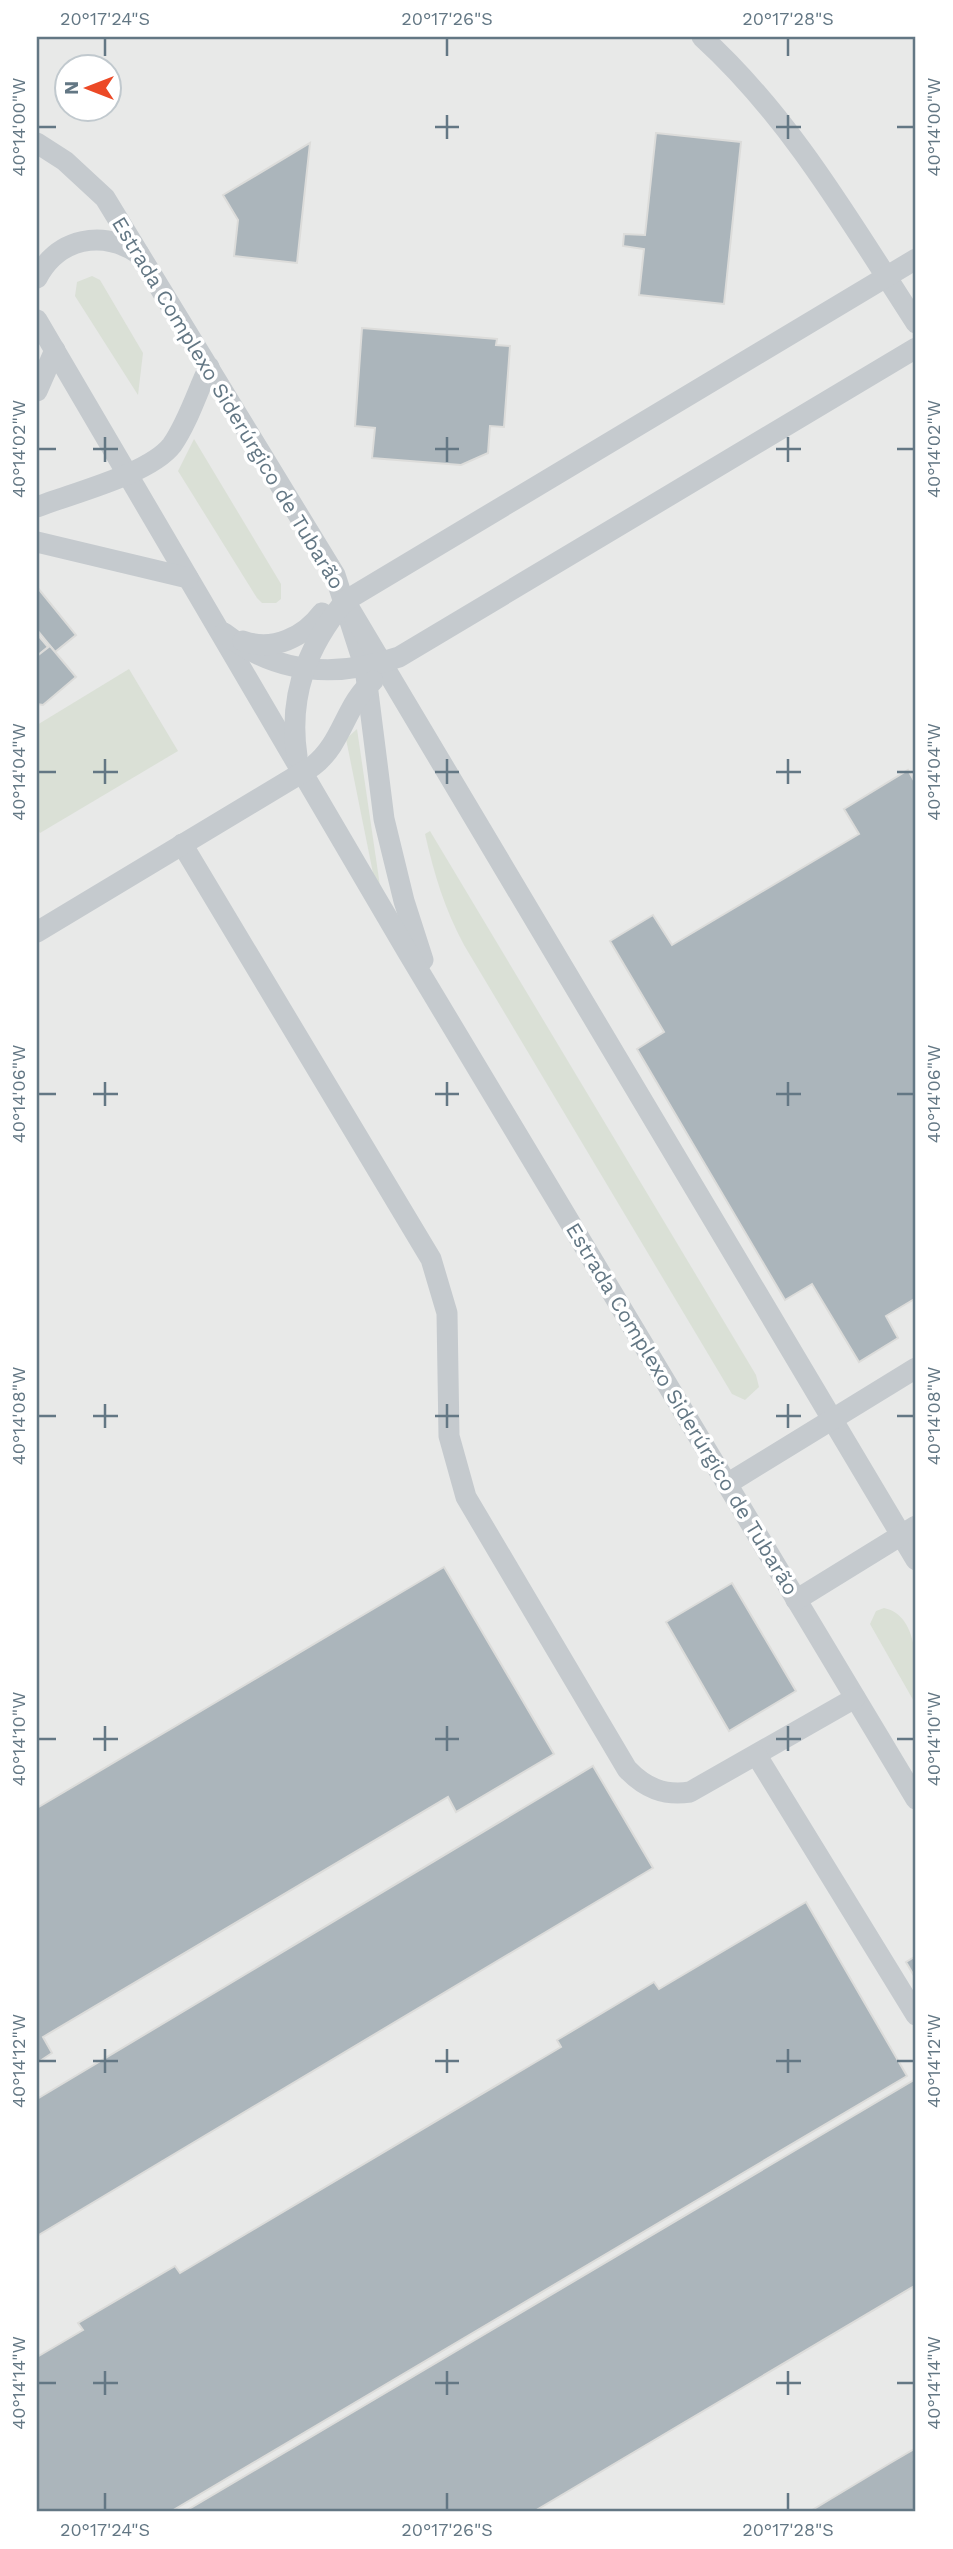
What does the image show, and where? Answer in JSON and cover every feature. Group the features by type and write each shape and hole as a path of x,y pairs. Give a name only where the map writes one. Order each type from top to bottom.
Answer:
{"lane":[{"path":"702,37 757,93 792,134 916,323"},
{"name":"Estrada Complexo Siderúrgico de Tubarão","path":"37,143 65,161 105,198 335,575 375,671 833,1419 909,1530 916,1560"},
{"path":"37,278 52,255 80,241 112,240 140,255"},
{"path":"300,768 293,735 295,705 303,669 327,623 345,601 916,259"},
{"name":"Estrada Complexo Siderúrgico de Tubarão","path":"37,320 448,1020 916,1799"},
{"path":"37,932 332,749 349,711 375,671 916,348"},
{"path":"37,391 55,350"},
{"path":"37,506 150,465 171,445 209,367"},
{"path":"37,542 188,578"},
{"path":"217,627 250,644 286,642 303,633 326,608 335,575"},
{"path":"217,627 263,658 303,669 375,671"},
{"name":"Estrada Complexo Siderúrgico de Tubarão","path":"375,671 378,777 393,860 416,941 448,1020"},
{"path":"182,844 431,1259 447,1313 449,1436 466,1497 627,1769 649,1787 676,1794 703,1788 855,1698"},
{"path":"727,1484 916,1368"},
{"path":"796,1600 909,1530"},
{"path":"757,1756 916,2015"}],"shaded area":[{"path":"37,37 916,37 916,2512 37,2512"},
{"path":"92,276 100,280 143,353 138,395 75,296 77,282"},
{"path":"194,439 281,584 281,599 276,603 262,603 257,598 178,471"},
{"path":"129,669 178,751 40,833 37,828 37,725"},
{"path":"357,729 380,886 374,878 346,739"},
{"path":"430,831 756,1375 759,1387 745,1400 732,1394 464,945 451,919 436,877 425,834"},
{"path":"884,1608 896,1613 905,1622 911,1635 916,1664 916,1705 870,1624 876,1611"}],"building":[{"path":"656,133 741,142 724,304 639,295 644,249 623,246 624,234 645,235"},
{"path":"310,143 297,263 234,256 238,220 223,195"},
{"path":"362,328 497,339 496,345 510,346 504,427 490,426 488,453 461,465 372,458 375,428 355,426"},
{"path":"37,587 76,635 55,652 37,630"},
{"path":"37,634 48,647 37,656"},
{"path":"50,646 76,677 43,705 37,704 37,656"},
{"path":"908,770 916,784 916,1298 886,1316 898,1338 859,1362 812,1284 785,1300 637,1049 664,1032 610,941 653,915 672,945 859,834 844,809"},
{"path":"444,1567 554,1754 456,1812 448,1797 43,2037 52,2053 37,2063 37,1808"},
{"path":"732,1583 796,1691 729,1731 666,1622"},
{"path":"593,1766 653,1868 37,2236 37,2099"},
{"path":"806,1902 907,2076 170,2512 37,2512 37,2357 83,2330 78,2323 175,2266 180,2273 561,2047 557,2040 654,1982 659,1989"},
{"path":"916,1956 916,1979 906,1962"},
{"path":"914,2080 916,2285 533,2512 184,2512"},
{"path":"916,2448 916,2512 809,2512 892,2462"}]}
